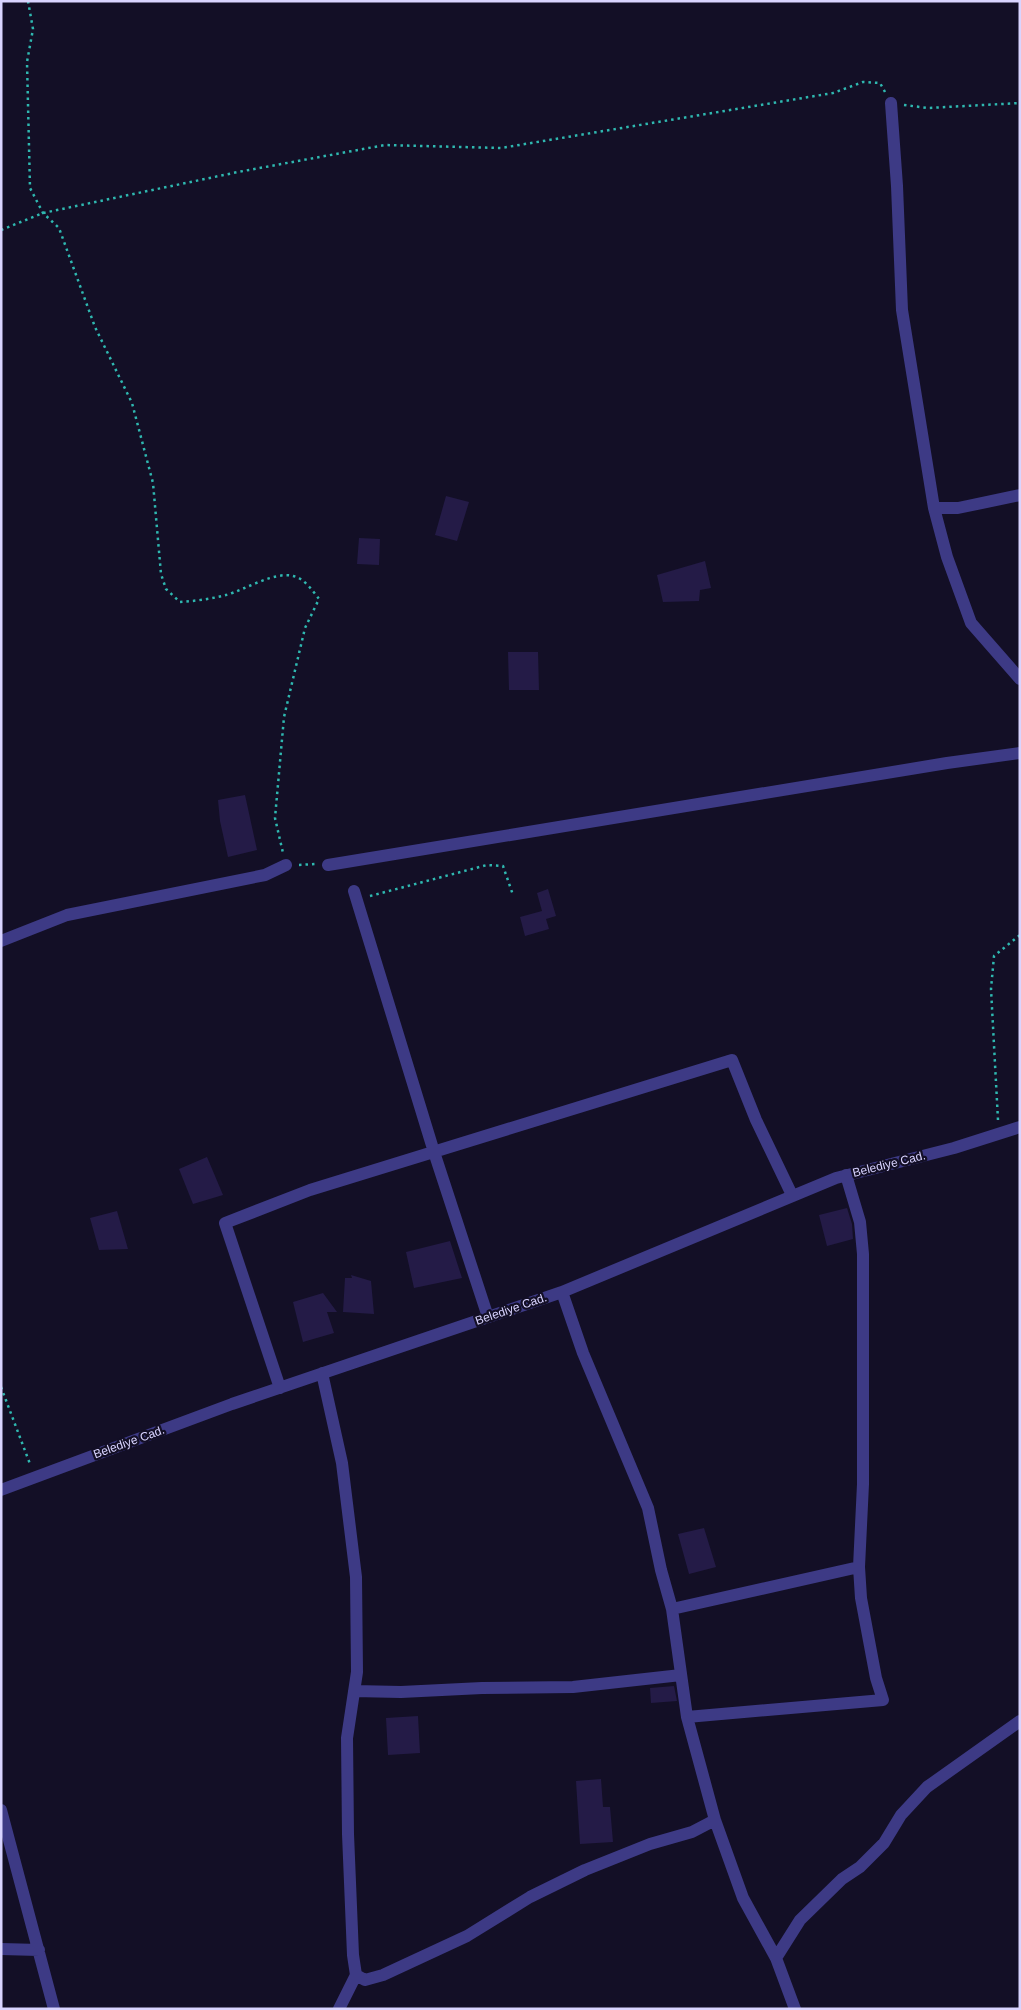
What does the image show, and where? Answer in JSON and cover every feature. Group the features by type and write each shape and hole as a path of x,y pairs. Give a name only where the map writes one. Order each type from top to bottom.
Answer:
{"street":[{"path":"891,103 898,186 902,310 934,508 947,557 971,623 1020,679"},
{"path":"934,508 958,508 1020,495"},
{"path":"328,865 947,763 1020,754"},
{"path":"1,942 66,916 265,874 286,865"},
{"path":"355,895 434,1152 488,1317"},
{"path":"280,1388 225,1223 310,1190 732,1060 756,1120 792,1195"},
{"name":"Belediye Cad.","path":"1,1490 322,1373 562,1292 792,1195 846,1175 1020,1127"},
{"path":"688,1717 883,1700 876,1678 862,1598 859,1567 863,1484 863,1254 860,1222 846,1175"},
{"path":"562,1292 583,1352 648,1508 661,1570 672,1609 688,1717 715,1820 743,1898 776,1958 795,2009"},
{"path":"322,1373 342,1463 356,1577 357,1672 347,1738 348,1834 353,1955 356,1974 339,2009"},
{"path":"672,1609 859,1567"},
{"path":"354,1691 401,1692 482,1688 573,1687 682,1675"},
{"path":"776,1958 800,1920 842,1879 860,1867 884,1843 901,1815 927,1788 1020,1721"},
{"path":"1,1810 54,2009"},
{"path":"356,1974 365,1980 383,1975 467,1936 530,1897 585,1870 650,1844 692,1832 715,1820"},
{"path":"1,1950 39,1950"}],"path":[{"path":"28,1 32,28 28,62 30,188 43,213 59,228 95,327 132,403 152,483 161,574 166,589 180,602 200,600 227,595 270,578 294,576 309,586 319,599 305,628 284,717 275,818 286,865 328,865"},
{"path":"1,230 43,213 228,174 385,145 501,148 833,93 863,82 880,83 891,103 928,108 1020,103"},
{"path":"355,895 487,865 502,866 513,895"},
{"path":"999,1134 991,989 994,956 1020,935"},
{"path":"1,1387 35,1477"}],"building":[{"path":"446,496 469,502 457,541 435,535"},
{"path":"359,538 380,539 379,565 357,564"},
{"path":"705,561 711,588 700,590 699,601 663,602 657,575"},
{"path":"508,652 538,652 539,690 509,690"},
{"path":"245,795 257,850 228,857 220,821 218,800"},
{"path":"548,889 556,916 546,919 549,929 525,936 520,917 542,911 537,893"},
{"path":"207,1157 223,1195 193,1204 179,1169"},
{"path":"847,1208 852,1224 853,1239 827,1246 819,1215"},
{"path":"117,1211 128,1249 99,1250 90,1218"},
{"path":"450,1241 462,1278 414,1288 406,1252"},
{"path":"351,1275 371,1281 374,1314 343,1312 345,1278 352,1278"},
{"path":"323,1293 337,1312 327,1312 334,1333 303,1342 293,1302"},
{"path":"704,1528 716,1567 689,1574 678,1534"},
{"path":"674,1686 677,1701 651,1703 650,1688"},
{"path":"418,1716 420,1753 388,1755 386,1718"},
{"path":"601,1779 603,1807 610,1807 613,1842 580,1844 576,1781"}]}
